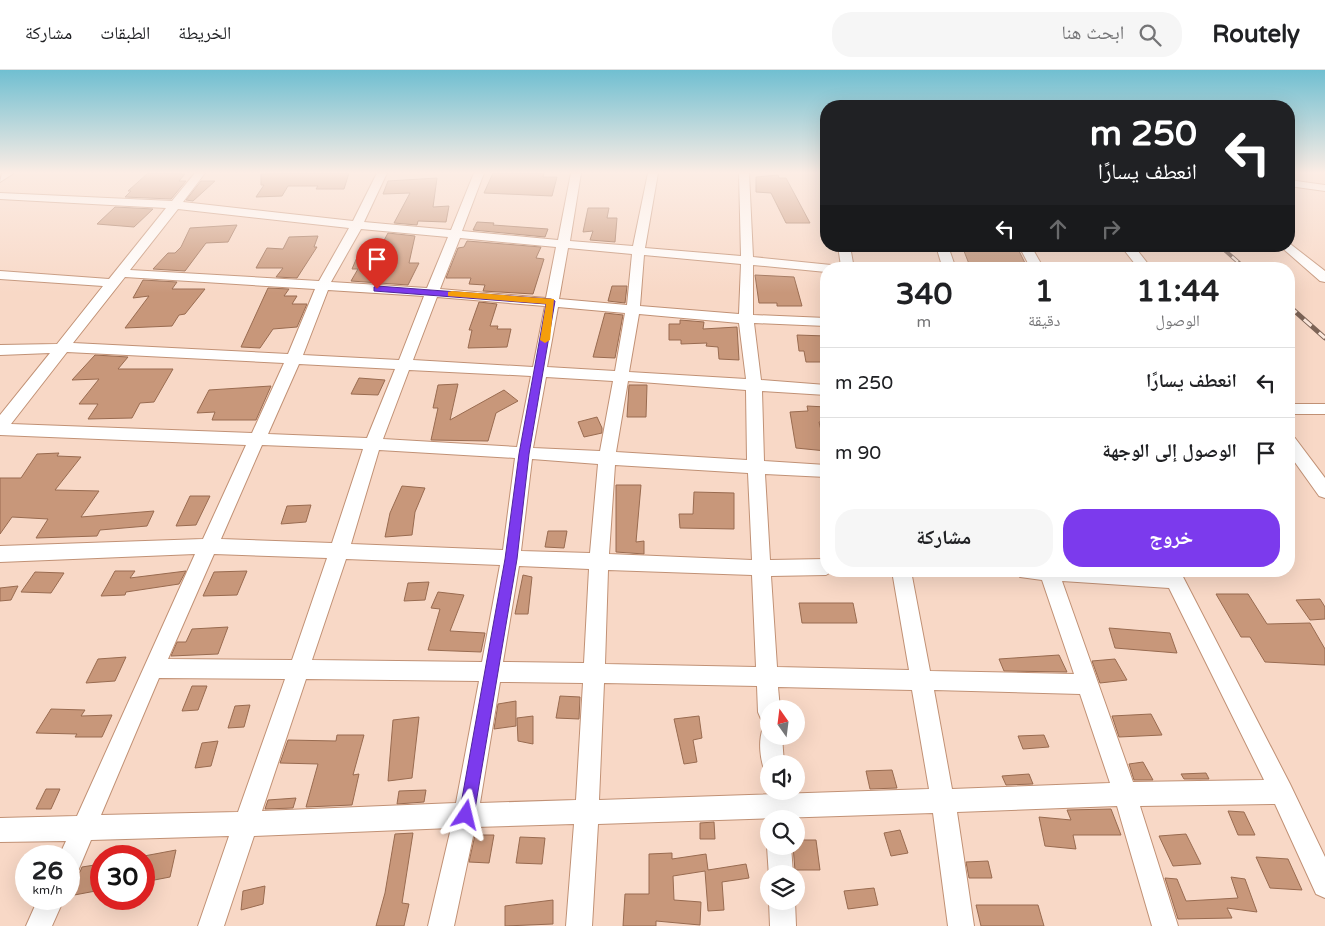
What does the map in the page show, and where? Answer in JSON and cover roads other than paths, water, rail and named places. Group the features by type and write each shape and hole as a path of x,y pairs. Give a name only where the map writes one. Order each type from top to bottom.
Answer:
{"street":[{"path":"0,428 169,213"},
{"path":"247,213 638,252 820,267"},
{"path":"77,845 153,668 294,358 323,285 363,213"},
{"path":"211,926 339,552 373,444 406,364 431,292 464,213"},
{"path":"441,926 466,815 511,559 524,454 568,213"},
{"path":"579,926 588,811 593,673 607,458 633,308 638,252 645,213"},
{"path":"745,213 746,319 754,387 756,466 768,700"},
{"path":"1132,252 1140,262"},
{"path":"1293,252 1325,278"},
{"path":"0,275 323,285 551,301 746,319 820,322"},
{"path":"0,350 64,348 294,358 620,376 754,387 820,390"},
{"path":"1295,409 1325,409"},
{"path":"0,428 373,444 820,471"},
{"path":"1296,463 1325,491"},
{"path":"0,554 208,546 762,568 820,567"},
{"path":"902,577 943,801 961,926"},
{"path":"1052,577 1086,684 1125,794 1165,926"},
{"path":"1173,577 1282,792 1325,885"},
{"path":"153,668 299,668 490,673 593,673 1086,684"},
{"path":"0,830 247,824 466,815 1125,794 1282,792"},
{"path":"39,926 46,910"},
{"path":"782,910 783,926"}],"railway":[{"path":"1227,252 1238,262"},
{"path":"1295,311 1325,338"}]}
